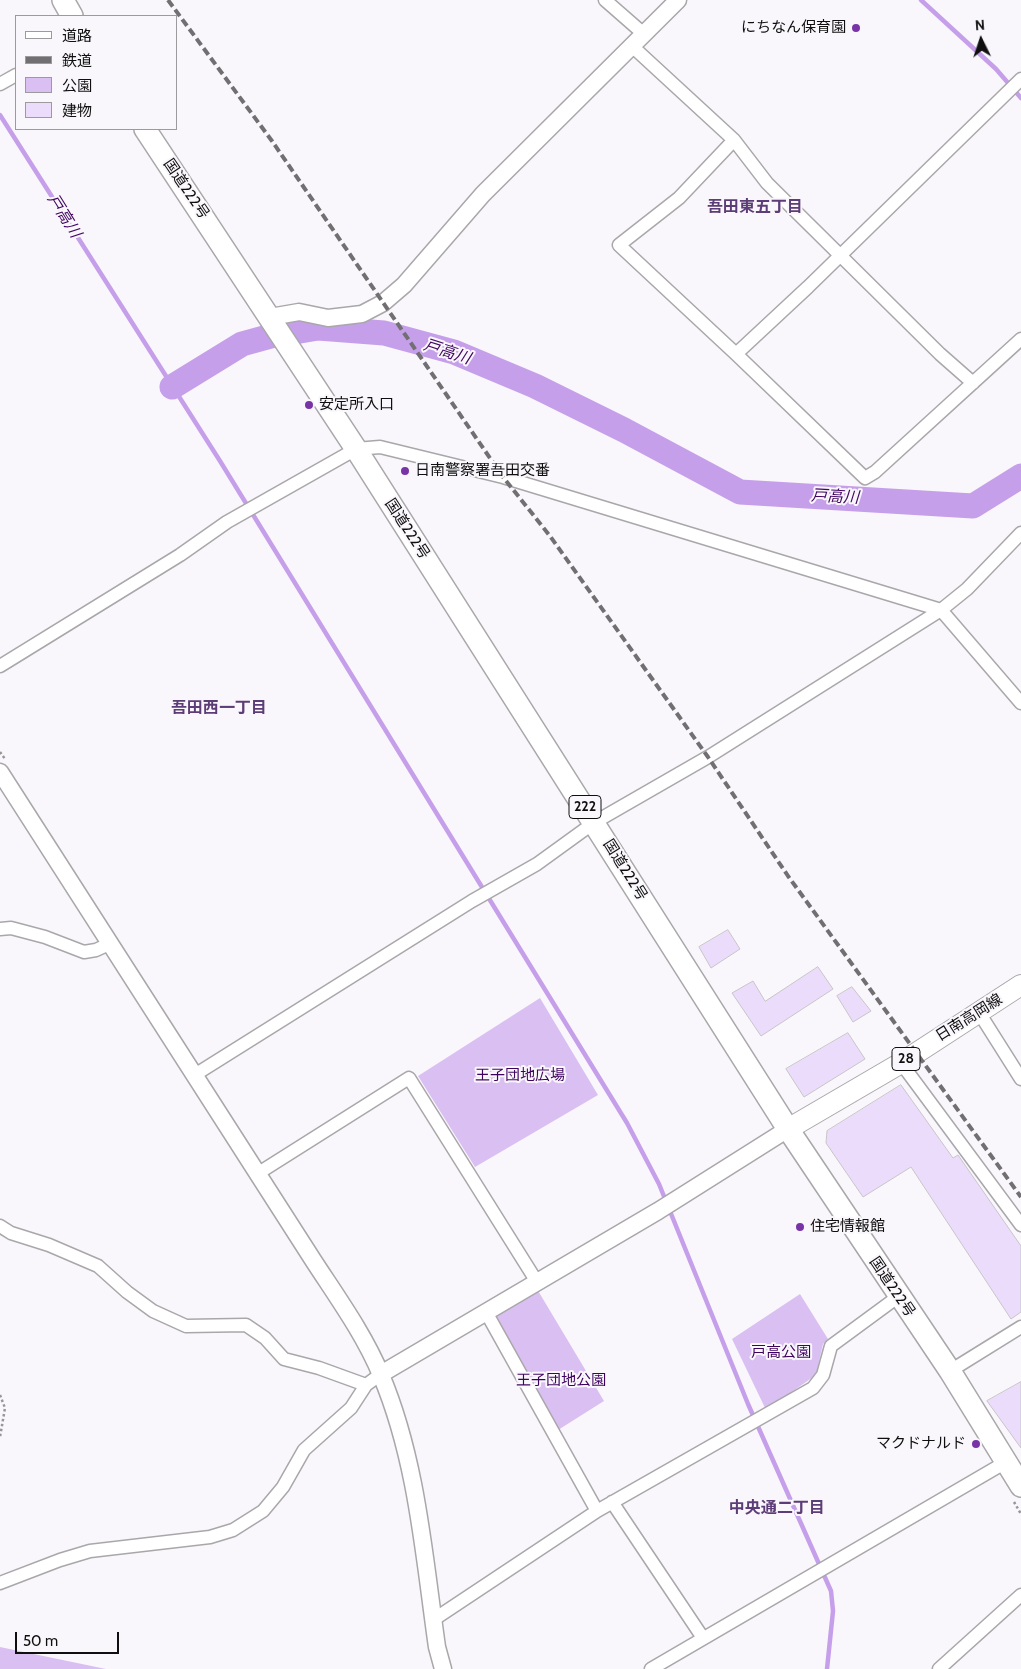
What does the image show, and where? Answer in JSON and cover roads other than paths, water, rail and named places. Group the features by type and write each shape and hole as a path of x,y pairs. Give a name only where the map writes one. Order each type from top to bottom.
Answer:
{"highway":[{"path":"63,0 71,15"},
{"name":"国道222号","path":"146,130 356,449 595,822 788,1129 950,1371 1021,1486"}],"main road":[{"name":"日南高岡線","path":"788,1129 900,1062 1021,985"}],"street":[{"path":"604,0 645,35"},
{"path":"270,317 299,312 328,318 362,314 383,303 404,286 483,194 633,47 678,0"},
{"path":"633,47 734,140 767,183 940,354 973,383"},
{"path":"0,84 15,76"},
{"path":"736,354 1021,79"},
{"path":"734,140 679,198 619,246 736,354 865,478 875,472 1021,339"},
{"path":"0,666 180,555 227,522 356,449 380,447 503,477 941,610 1021,703"},
{"path":"193,1076 472,901 537,864 595,822 708,757 941,610 967,589 1021,533"},
{"path":"0,772 362,1337 381,1374 409,1462 437,1647 443,1669"},
{"path":"0,929 11,928 45,937 84,952 96,950 109,944"},
{"path":"978,1011 1021,1079"},
{"path":"900,1062 1021,1225"},
{"path":"257,1174 409,1078 537,1282"},
{"path":"0,1583 60,1560 90,1552 210,1537 234,1530 263,1511 282,1487 304,1450 351,1408 366,1385 381,1374 658,1211 788,1129"},
{"path":"0,1226 11,1233 49,1244 98,1266 127,1292 161,1315 186,1326 246,1326 265,1338 284,1359 319,1368 366,1385"},
{"path":"433,1620 597,1511 813,1388 823,1374 831,1346 898,1296"},
{"path":"486,1312 597,1511"},
{"path":"950,1371 1021,1327"},
{"path":"651,1669 672,1664 703,1638 1006,1462"},
{"path":"612,1502 703,1638"},
{"path":"939,1669 1021,1595"}],"waterway":[{"path":"921,0 996,69 1021,98"},
{"path":"0,115 220,461 627,1123 659,1184 748,1404 831,1591 833,1611 827,1669"},
{"name":"戸高川","path":"172,387 242,344 271,336 318,328 384,333 454,352 535,386 624,430 740,492 973,506 1021,476"}],"railway":[{"path":"168,0 272,141 503,477 550,536 708,757 788,876 1021,1197"}],"place":[{"name":"にちなん保育園","path":"856,28"},
{"name":"安定所入口","path":"309,405"},
{"name":"日南警察署吾田交番","path":"405,471"},
{"name":"住宅情報館","path":"800,1227"},
{"name":"マクドナルド","path":"976,1444"}],"district":[{"name":"吾田東五丁目","path":"755,207"},
{"name":"吾田西一丁目","path":"219,708"},
{"name":"中央通二丁目","path":"777,1508"}],"park label":[{"name":"王子団地広場","path":"520,1076"},
{"name":"戸高公園","path":"781,1353"},
{"name":"王子団地公園","path":"561,1381"}]}
